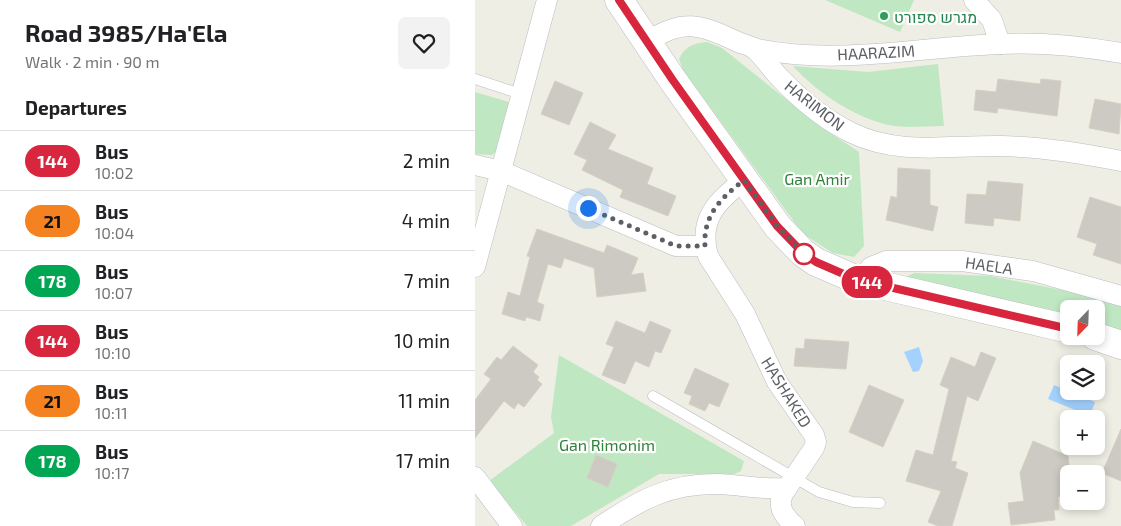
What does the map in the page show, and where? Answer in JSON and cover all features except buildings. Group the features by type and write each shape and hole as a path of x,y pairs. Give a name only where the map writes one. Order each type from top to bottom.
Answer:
{"main road":[{"path":"619,0 777,226 803,253 829,269 861,281 1060,327"},
{"path":"1105,339 1121,345"}],"street":[{"path":"974,0 992,20 1000,44"},
{"path":"475,267 546,1"},
{"name":"HARIMON","path":"647,42 663,31 689,26 718,32 753,48 781,79 823,116 855,135 883,145 902,148 1010,147 1080,153 1121,161"},
{"name":"HAARAZIM","path":"753,48 794,54 843,55 1000,44 1068,46 1121,53"},
{"path":"475,165 501,171 676,246 705,246 706,226 710,214 719,200 744,180"},
{"name":"HASHAKED","path":"705,246 708,256 745,314 769,367 814,435 816,442 814,448 791,482"},
{"name":"HAELA","path":"861,281 871,267 886,261 962,261 1033,271 1121,296"},
{"path":"476,479 512,526"},
{"path":"601,526 637,502 675,488 718,484 766,489 791,482"},
{"path":"791,482 780,503 781,511 795,526"}],"lane":[{"path":"475,79 521,94"},
{"path":"653,396 791,482 853,502 881,503"}],"green space":[{"name":"מגרש ספורט","path":"825,0 914,0 900,32"},
{"name":"Gan Amir","path":"707,42 722,48 821,127 859,152 864,246 854,257 833,253 803,234 683,70 679,59 684,51 694,44"},
{"path":"938,64 944,126 913,127 894,126 866,118 826,95 793,66 868,72"},
{"path":"475,92 509,102 497,151 492,155 475,154"},
{"path":"914,273 990,276 1072,292 1100,300 1060,300 1060,317 906,277"},
{"path":"1105,301 1121,306 1121,333 1105,328"},
{"name":"Gan Rimonim","path":"559,355 744,461 741,471 735,474 659,474 571,526 527,526 489,481 554,433 551,417"}],"water":[{"path":"919,347 923,361 919,371 913,372 904,352"},
{"path":"1054,385 1060,387 1060,400 1090,400 1095,402 1092,410 1075,410 1048,399"}],"bus line":[{"name":"144","path":"619,0 672,79 777,226 803,253 841,275 1060,327"}],"place":[{"name":"מגרש ספורט","path":"884,16"}],"route":[{"path":"588,208 676,246 705,246 704,236 710,214 719,200 744,180 777,226 804,254"}]}
